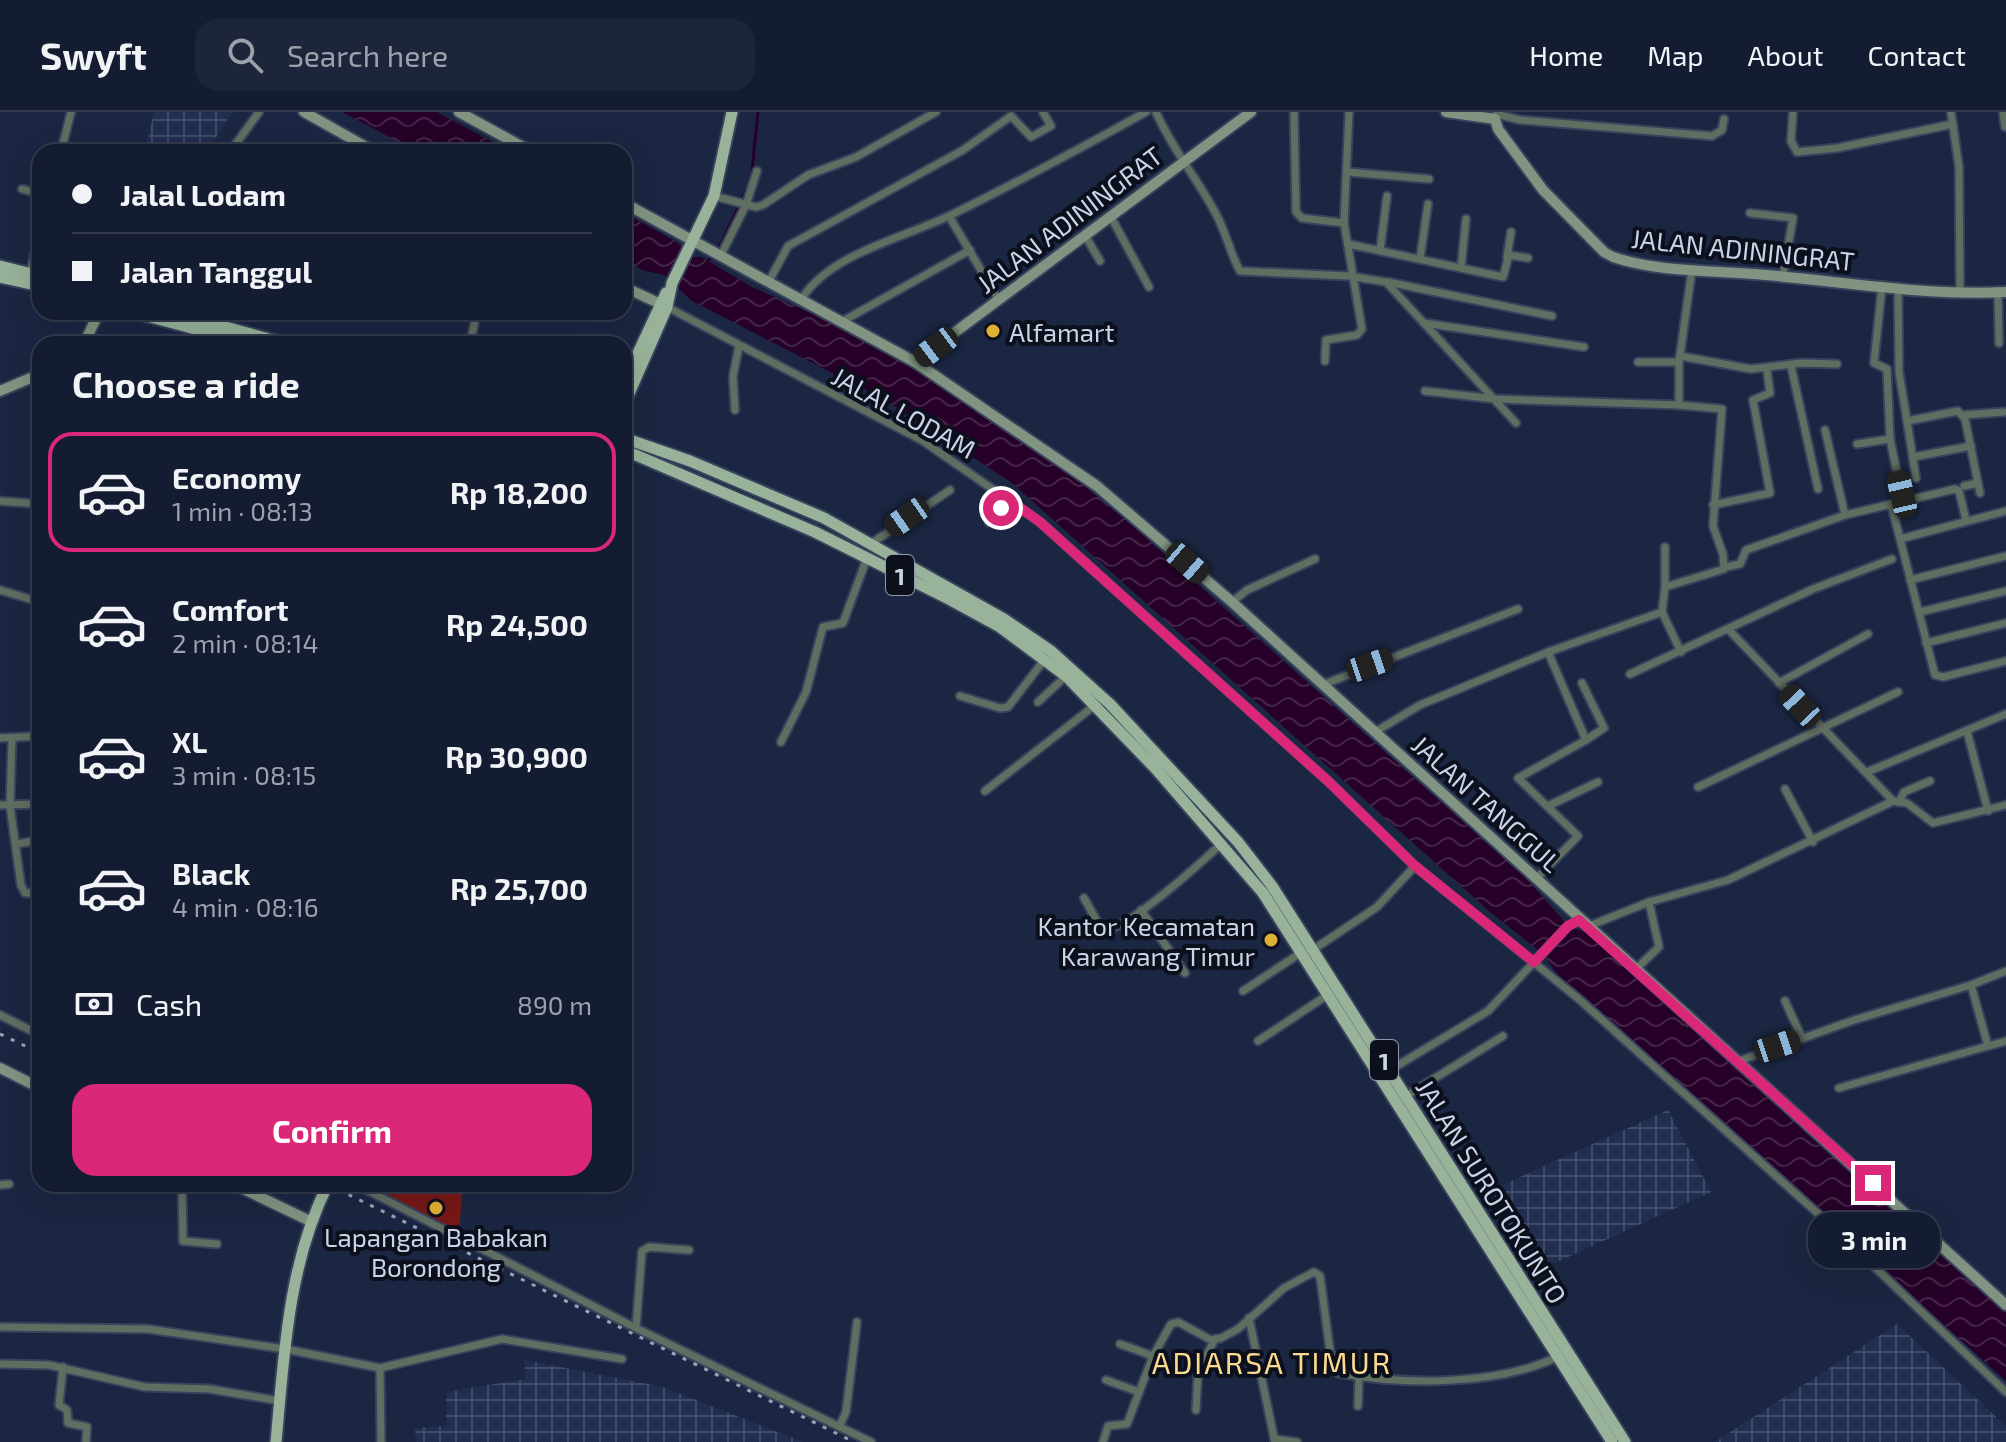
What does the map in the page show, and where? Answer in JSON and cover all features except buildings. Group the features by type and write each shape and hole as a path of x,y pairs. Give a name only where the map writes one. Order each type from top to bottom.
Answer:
{"main road":[{"path":"632,384 671,286 714,196 732,112"},
{"path":"0,266 32,274"},
{"path":"0,277 32,284"},
{"path":"632,367 663,305"},
{"path":"162,320 221,336"},
{"path":"200,320 258,336"},
{"name":"1","path":"632,441 703,466 824,518 872,543"},
{"name":"1","path":"632,454 867,558 1000,627 1066,676 1094,706"},
{"name":"JALAN SUROTOKUNTO","path":"872,543 1051,651 1110,704 1194,803 1308,950"},
{"name":"JALAN SUROTOKUNTO","path":"1094,706 1247,852 1319,968 1390,1070 1625,1442"},
{"name":"JALAN SUROTOKUNTO","path":"1319,968 1329,994 1612,1442"},
{"path":"276,1442 291,1296 312,1222 325,1192"}],"street":[{"path":"63,144 71,112"},
{"path":"236,144 259,112"},
{"path":"304,112 361,144"},
{"path":"459,112 517,144"},
{"path":"714,196 742,204 763,205 808,175 856,157 936,112"},
{"path":"768,283 788,246 963,150 1011,116 1031,137 1038,134 1051,126 1043,112"},
{"path":"802,298 823,274 849,258 949,216 1146,112"},
{"path":"1156,112 1181,163 1192,174 1216,214 1240,271 1354,276 1552,316"},
{"name":"JALAN ADININGRAT","path":"915,362 1251,112"},
{"path":"1294,112 1296,212 1302,218 1344,223"},
{"path":"1325,361 1326,340 1361,331 1344,223 1349,112"},
{"path":"1446,112 1712,136 1722,130 1724,119"},
{"path":"1793,112 1791,141 1797,152 1837,148 1953,124"},
{"path":"1951,112 1959,167 1960,293"},
{"path":"2003,112 2005,127"},
{"name":"JALAN ADININGRAT","path":"1495,115 1505,139 1543,190 1604,252 1620,260 1898,288 2002,293"},
{"path":"716,256 757,171"},
{"path":"1348,172 1429,179"},
{"path":"22,189 32,192"},
{"path":"1380,251 1387,196"},
{"path":"1420,259 1428,204"},
{"name":"JALAN TANGGUL","path":"632,208 691,245 802,298 915,362 1097,486 1232,602 1538,877 1584,923 2006,1305"},
{"path":"1750,213 1793,218 1783,276"},
{"path":"949,216 998,299"},
{"path":"1111,217 1149,287"},
{"path":"1461,268 1466,219"},
{"path":"1348,244 1503,277 1511,232"},
{"path":"1086,237 1100,261"},
{"path":"843,321 970,250"},
{"path":"1507,257 1528,258"},
{"path":"1679,405 1680,359 1692,269"},
{"path":"1386,282 1516,423"},
{"path":"1882,286 1874,363 1887,369 1890,439 1903,502"},
{"path":"1898,288 1899,372 1916,478"},
{"path":"632,291 663,305"},
{"path":"1999,343 2002,293"},
{"name":"JALAL LODAM","path":"663,305 923,441 1008,499 1097,573 1415,866 1534,962 1888,1277 2006,1392"},
{"path":"1422,322 1584,347"},
{"path":"735,410 733,376 739,346"},
{"path":"1638,362 1680,359 1767,370 1801,363 1837,364"},
{"path":"1791,366 1818,489"},
{"path":"1713,505 1770,493 1753,400 1770,393 1767,370"},
{"path":"0,391 32,377"},
{"path":"1425,391 1495,399 1722,409 1713,505 1714,534 1722,550 1725,567"},
{"path":"1907,421 1954,411 1963,415 2004,412"},
{"path":"1963,415 1980,493"},
{"path":"1825,430 1845,515"},
{"path":"1857,444 1890,439"},
{"path":"1913,457 1971,446"},
{"path":"1964,486 1978,483"},
{"path":"872,543 950,490"},
{"path":"1665,587 1740,564 1746,550 1845,515 1891,504 1957,490 1966,520"},
{"path":"989,522 1008,499"},
{"path":"0,501 32,503"},
{"path":"1891,504 1935,675 1940,677 2006,661"},
{"path":"1900,539 2006,511"},
{"path":"1665,547 1662,612 1681,652"},
{"path":"1910,580 2006,556"},
{"path":"781,742 806,692 823,627 843,623 867,558"},
{"path":"1232,602 1247,590 1315,559"},
{"path":"1630,674 1813,589 1892,559"},
{"path":"0,590 32,600"},
{"path":"1920,612 2006,591"},
{"path":"1322,685 1518,609"},
{"path":"1375,732 1420,705 1548,652 1662,612"},
{"path":"1926,643 2006,623"},
{"path":"1728,629 1896,802 1912,806 1930,823 2006,805"},
{"path":"1779,683 1868,634"},
{"path":"1548,652 1586,740"},
{"path":"960,696 1000,708 1008,707 1045,659"},
{"path":"1038,702 1066,676"},
{"path":"1538,877 1578,836 1518,778 1604,728 1582,683"},
{"path":"1698,787 1898,692"},
{"path":"985,791 1094,706"},
{"path":"1867,772 2006,714"},
{"path":"1967,731 1988,811"},
{"path":"0,738 32,737"},
{"path":"12,738 10,806 22,891 32,892"},
{"path":"1390,1070 1488,1011 1568,926 1728,880 1896,802 1904,792 1930,781"},
{"path":"1548,806 1598,782"},
{"path":"1785,789 1813,842"},
{"path":"0,805 32,805"},
{"path":"17,844 32,841"},
{"path":"1084,898 1105,931 1113,930 1222,843"},
{"path":"1243,991 1377,907 1415,866"},
{"path":"1636,969 1659,947 1649,902"},
{"path":"1141,910 1185,973"},
{"path":"1739,1061 2006,971"},
{"path":"1971,985 1988,1046"},
{"path":"1258,1041 1329,994"},
{"path":"1785,1001 1802,1038"},
{"path":"0,1015 32,1031"},
{"path":"1406,1096 1503,1036"},
{"path":"1839,1088 2006,1041"},
{"path":"0,1068 32,1084"},
{"path":"182,1192 183,1241 217,1244"},
{"path":"250,1192 312,1222"},
{"path":"371,1192 636,1328 871,1442"},
{"path":"636,1328 642,1251 649,1247 689,1250"},
{"path":"1196,1410 1198,1372 1215,1339 1238,1329 1284,1288 1318,1272 1336,1370 1359,1376 1483,1379 1514,1374 1557,1357"},
{"path":"1249,1318 1274,1441 1297,1442"},
{"path":"839,1427 846,1412 857,1322"},
{"path":"1103,1442 1108,1426 1127,1424 1153,1356 1175,1322 1215,1339"},
{"path":"0,1327 148,1329 285,1349 380,1368 502,1339 622,1359"},
{"path":"1120,1344 1153,1356"},
{"path":"0,1364 63,1367 145,1387 210,1389 280,1401"},
{"path":"63,1367 59,1405 67,1410 68,1423 87,1427 86,1442"},
{"path":"380,1368 381,1442"},
{"path":"1358,1406 1359,1376"},
{"path":"1106,1380 1139,1392"}],"shaded area":[{"path":"154,112 232,112 212,144 147,144"},
{"path":"1668,1110 1711,1192 1533,1273 1491,1190"},
{"name":"Lapangan Babakan Borondong","path":"379,1192 462,1192 459,1232"},
{"path":"1897,1324 2006,1426 2006,1442 1715,1442"},
{"path":"524,1360 663,1387 803,1442 416,1442 415,1428 446,1426 446,1392 526,1379"}],"water":[{"path":"342,112 437,112 496,144 403,144"},
{"path":"632,217 675,241 694,257 701,257 752,287 840,326 914,366 1048,456 1127,521 1527,879 1568,926 1590,934 2006,1311 2006,1381 1557,974 1543,954 1490,912 1012,483 887,401 692,301 664,275 632,264"}],"waterway":[{"path":"751,180 758,112"},
{"path":"706,264 722,242 748,187"}],"railway":[{"path":"0,1034 32,1049"},
{"path":"343,1192 854,1442"}],"place":[{"name":"Alfamart","path":"993,331"},
{"name":"Kantor Kecamatan Karawang Timur","path":"1271,940"},
{"name":"Lapangan Babakan Borondong","path":"436,1208"}],"district":[{"name":"ADIARSA TIMUR","path":"1272,1362"}],"route":[{"path":"1001,508 1008,499 1040,522 1329,782 1415,866 1534,962 1568,926 1579,920 1589,926 1873,1183"}]}
